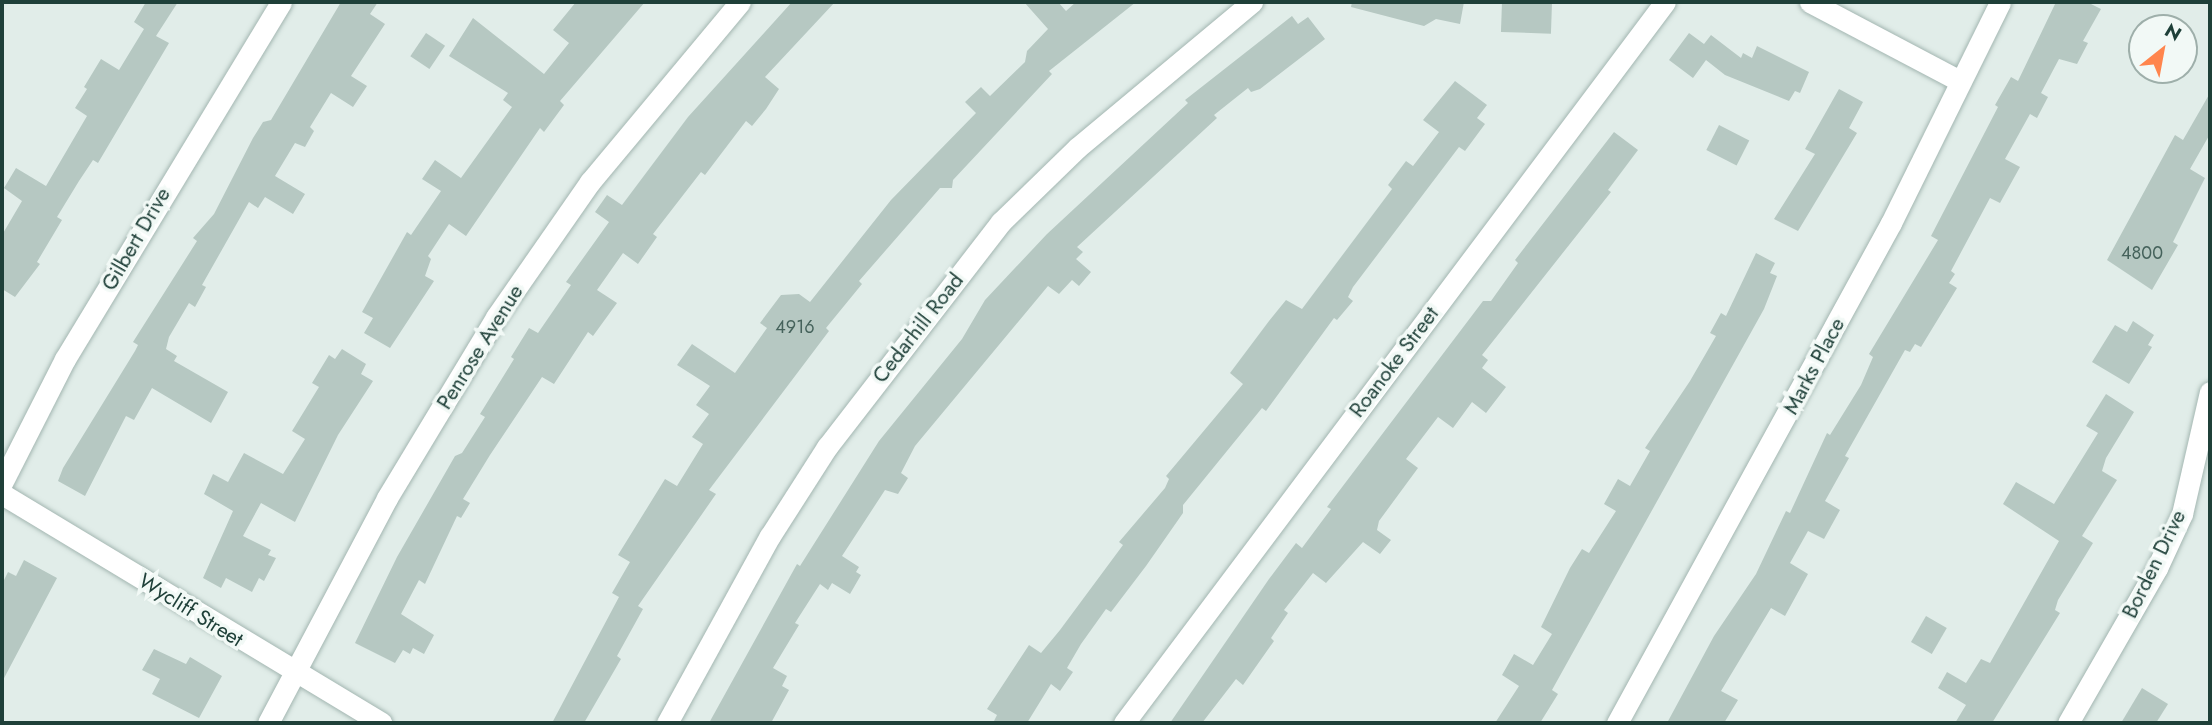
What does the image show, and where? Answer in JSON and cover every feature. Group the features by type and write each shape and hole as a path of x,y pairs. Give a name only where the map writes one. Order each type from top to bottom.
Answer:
{"street":[{"name":"Gilbert Drive","path":"2,483 65,359 281,2"},
{"name":"Penrose Avenue","path":"268,723 387,498 496,317 590,182 740,2"},
{"name":"Cedarhill Road","path":"667,723 770,536 827,447 1001,222 1077,148 1252,2"},
{"name":"Roanoke Street","path":"1124,723 1665,2"},
{"path":"1811,2 1958,80"},
{"name":"Marks Place","path":"1617,723 1891,223 1958,80 2000,2"},
{"name":"Borden Drive","path":"2068,723 2157,568 2182,514 2210,392"},
{"name":"Wycliff Street","path":"2,494 294,673 381,723"}],"building":[{"path":"146,2 178,2 156,36 169,43 98,163 93,160 57,217 62,220 37,262 40,264 15,297 2,289 2,235 22,201 4,188 16,168 46,186 87,116 75,108 87,89 84,87 101,59 119,70 144,29 134,22"},
{"path":"341,2 378,2 370,14 385,24 351,76 367,86 353,107 331,93 310,127 314,131 305,147 295,143 275,176 305,194 293,214 265,197 258,208 249,202 202,285 206,287 195,307 189,303 169,337 166,349 177,356 174,361 228,392 211,423 152,388 134,420 126,416 85,496 58,481 63,468 135,351 138,345 133,342 197,241 193,238 214,214 253,138 263,122 271,120"},
{"path":"576,2 645,2 560,101 564,105 544,132 540,128 466,236 449,224 428,256 431,259 425,276 434,281 390,348 364,333 373,318 362,312 407,232 411,235 441,191 422,179 435,160 461,178 512,107 503,100 508,93 449,56 473,18 544,74 569,43 553,30"},
{"path":"792,2 835,2 765,77 779,89 766,109 752,126 746,121 705,175 701,172 653,234 657,237 638,264 623,253 597,290 617,303 593,336 588,332 554,384 542,377 490,455 463,499 470,503 461,518 457,516 425,584 419,580 401,614 434,635 424,654 413,648 410,654 403,650 395,663 355,643 397,557 455,456 462,453 485,417 480,414 514,359 511,357 529,328 538,333 571,285 566,282 609,222 595,212 607,195 622,205 688,117"},
{"path":"1024,2 1058,2 1066,11 1076,2 1136,2 1049,71 1052,74 953,180 952,188 940,188 859,281 862,284 826,328 829,331 709,490 716,494 638,606 643,609 617,656 621,659 584,723 552,723 619,597 612,593 630,562 618,555 665,479 677,486 703,444 692,437 709,414 696,405 710,386 677,365 692,344 735,373 767,328 760,323 781,295 799,294 810,302 891,200 976,113 965,102 981,87 990,96 1025,62 1027,51 1048,29"},
{"path":"1352,2 1464,2 1460,24 1436,19 1424,26 1351,7"},
{"path":"1502,2 1552,4 1551,34 1501,32"},
{"path":"2056,2 2087,2 2101,9 2083,41 2088,43 2077,64 2059,59 2041,93 2048,97 2037,118 2030,114 2005,159 2020,167 2000,203 1990,198 1951,271 1955,274 1949,283 1957,288 1921,347 1915,344 1910,352 1905,350 1845,456 1849,458 1825,501 1840,510 1824,539 1808,531 1790,563 1808,574 1785,616 1771,608 1721,691 1738,700 1724,723 1667,723 1714,636 1756,574 1786,511 1790,513 1827,433 1830,435 1861,385 1873,357 1869,354 1938,240 1931,236 1998,107 1995,105 2011,77 2018,81"},
{"path":"1292,16 1298,24 1308,17 1325,39 1260,89 1251,92 1248,88 1214,115 1217,118 1077,247 1083,252 1076,259 1091,272 1079,286 1072,280 1059,294 1048,286 915,446 901,473 908,478 898,494 885,490 842,556 859,567 856,572 861,575 850,594 832,583 828,590 820,584 795,623 799,625 773,668 787,676 782,686 789,690 771,723 709,723 797,564 800,566 879,441 962,339 985,300 1047,234 1188,103 1185,100"},
{"path":"426,33 445,46 429,69 410,56"},
{"path":"1689,33 1704,44 1711,35 1741,58 1743,53 1752,58 1757,46 1809,72 1800,93 1795,91 1789,101 1725,75 1706,60 1693,78 1669,60"},
{"path":"1455,81 1487,105 1477,118 1485,124 1465,151 1459,147 1353,287 1348,297 1353,301 1337,320 1334,318 1266,411 1262,408 1183,505 1183,513 1146,566 1111,612 1106,609 1081,644 1067,668 1073,672 1060,691 1051,684 1027,723 993,723 997,715 987,709 1029,645 1041,653 1060,630 1123,545 1119,542 1165,488 1169,479 1166,476 1243,384 1230,373 1269,321 1286,300 1302,309 1392,189 1388,185 1406,161 1413,166 1439,132 1423,120"},
{"path":"1839,89 1863,102 1849,128 1857,133 1798,231 1774,219 1815,154 1805,149"},
{"path":"2210,93 2210,134 2190,169 2205,178 2173,242 2178,245 2152,290 2107,260 2175,135 2183,140"},
{"path":"1719,125 1749,140 1737,165 1706,150"},
{"path":"1614,132 1638,150 1608,190 1611,192 1482,355 1488,360 1482,368 1506,387 1486,413 1472,402 1453,428 1438,417 1406,459 1418,468 1379,521 1377,530 1391,540 1380,554 1363,542 1326,583 1313,573 1284,610 1288,613 1271,638 1274,641 1243,685 1236,679 1202,723 1170,723 1296,543 1302,548 1331,509 1327,507 1483,301 1491,301 1518,263 1515,260"},
{"path":"1756,253 1775,263 1770,273 1777,276 1764,309 1552,690 1558,694 1540,723 1495,723 1519,686 1502,675 1514,654 1533,665 1552,634 1541,627 1570,568 1582,549 1589,553 1616,511 1604,504 1618,479 1630,486 1650,451 1645,448 1690,381 1716,336 1710,333 1721,313 1726,316"},
{"path":"2133,321 2154,335 2148,345 2152,347 2129,384 2092,362 2115,325 2127,332"},
{"path":"342,349 366,364 361,374 373,381 338,435 295,522 261,503 243,536 271,550 268,555 276,558 264,581 259,578 252,592 226,578 221,588 203,578 233,511 204,494 213,474 228,482 244,453 283,474 305,439 292,431 319,387 312,383 329,355 335,359"},
{"path":"2106,394 2134,412 2106,458 2102,471 2117,480 2082,536 2093,543 2058,600 2055,610 2060,613 1992,723 1955,723 1966,705 1938,688 1947,672 1966,683 1981,659 1990,663 2059,541 2003,504 2016,482 2054,504 2098,433 2086,426"},
{"path":"24,560 57,578 2,682 2,584 8,572 16,576"},
{"path":"1926,616 1947,628 1932,654 1911,642"},
{"path":"154,649 186,664 190,657 222,676 199,718 152,694 160,679 142,670"},
{"path":"2142,688 2168,704 2156,723 2121,723"}]}
